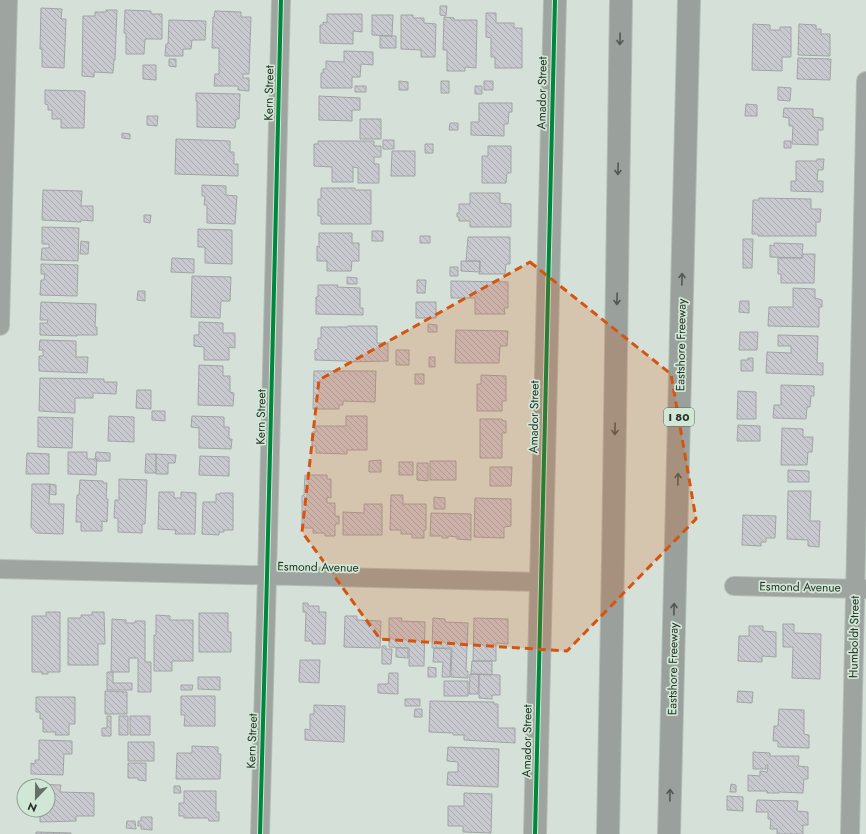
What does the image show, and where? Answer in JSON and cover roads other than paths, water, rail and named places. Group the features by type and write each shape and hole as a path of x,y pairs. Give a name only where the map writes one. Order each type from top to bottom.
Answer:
{"highway":[{"path":"608,834 620,0"},
{"name":"Eastshore Freeway","path":"669,834 689,0"}],"street":[{"path":"0,326 8,0"},
{"name":"Kern Street","path":"260,834 281,0"},
{"name":"Amador Street","path":"535,834 555,0"},
{"name":"Humboldt Street","path":"850,834 861,589 866,80"},
{"name":"Esmond Avenue","path":"0,569 540,582"},
{"name":"Esmond Avenue","path":"734,586 861,589"}]}
